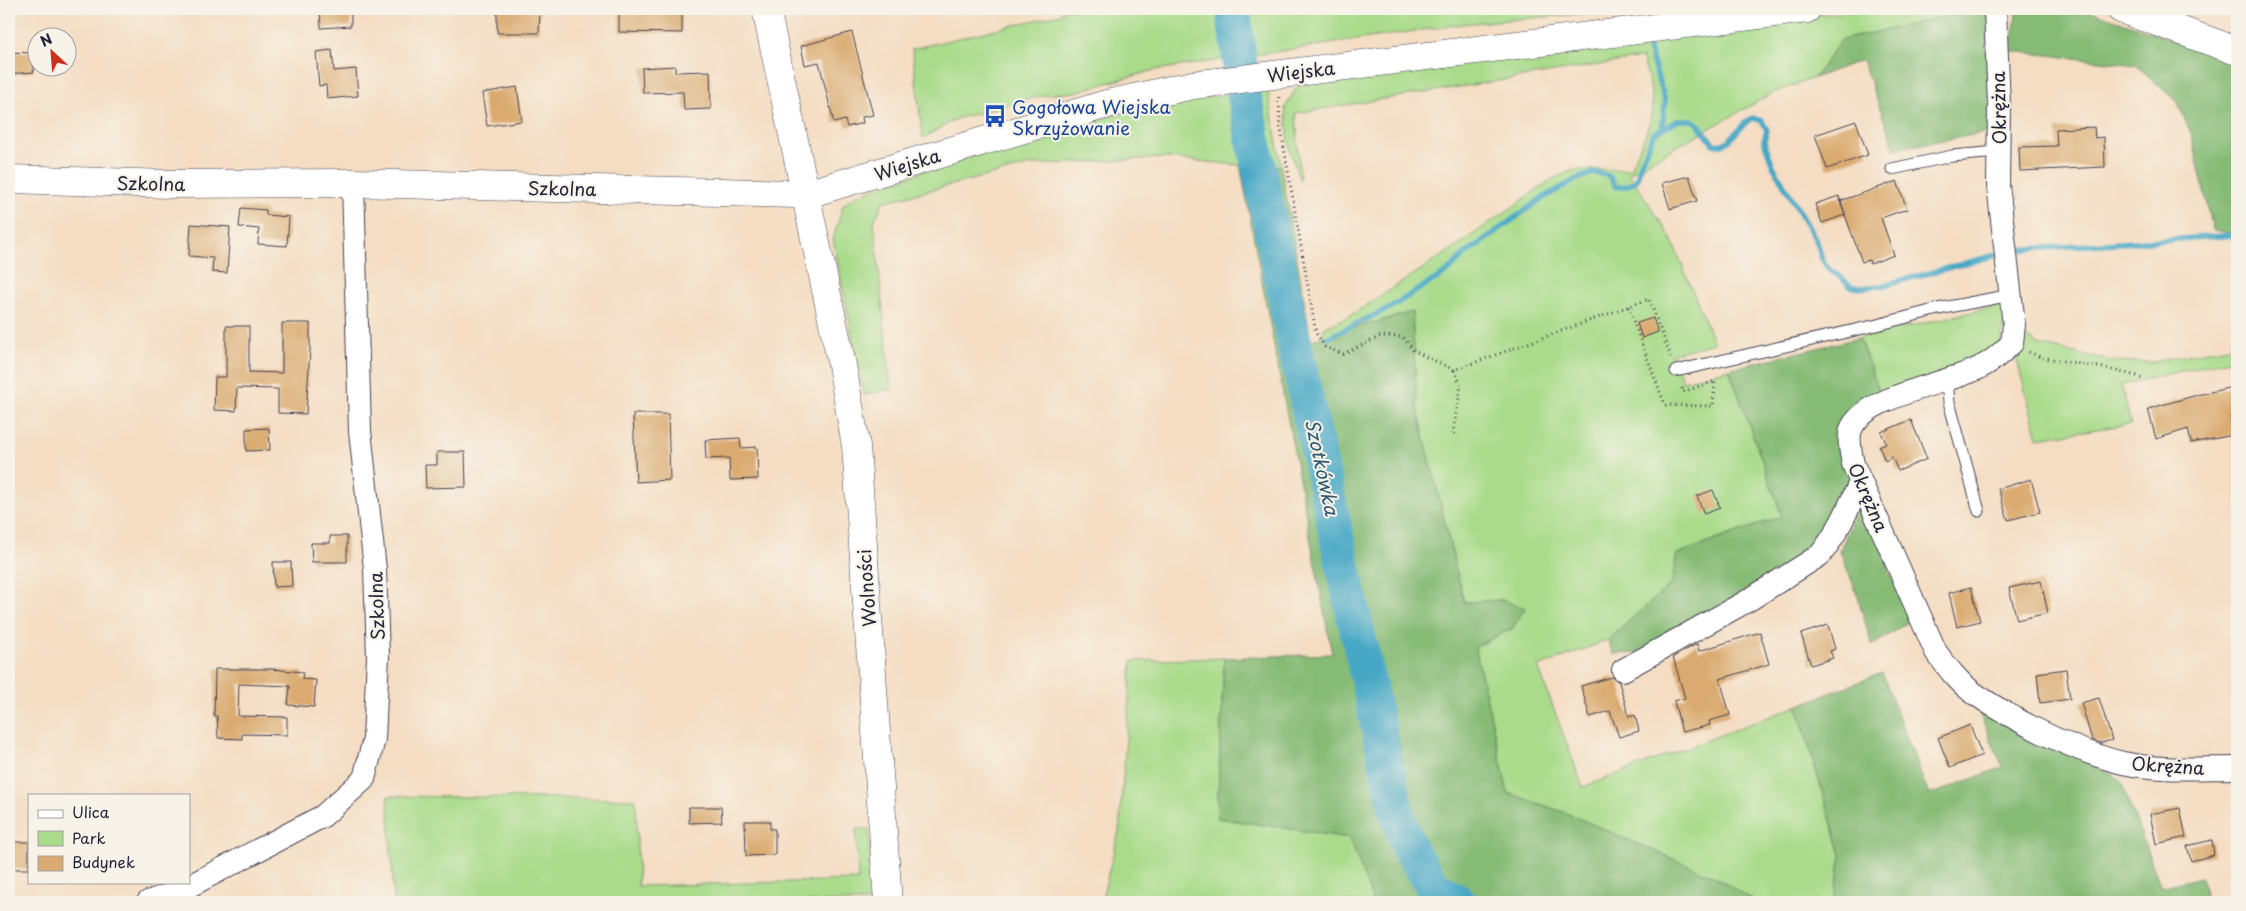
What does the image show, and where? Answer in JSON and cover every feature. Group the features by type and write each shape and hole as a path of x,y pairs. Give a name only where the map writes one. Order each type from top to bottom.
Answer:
{"street":[{"name":"Wolności","path":"766,9 849,399 856,446 888,902"},
{"name":"Wiejska","path":"771,193 806,192 1107,104 1165,90 1220,80 1807,9"},
{"name":"Okrężna","path":"1995,9 1998,185 2014,325 2012,344 1999,356 1979,368 1890,399 1864,412 1851,428 1850,448 1853,464 1933,645 1953,674 1974,693 2038,730 2084,750 2124,763 2180,768 2237,768"},
{"path":"2120,9 2237,52"},
{"name":"Szkolna","path":"9,179 168,184 353,183 771,193"},
{"name":"Szkolna","path":"148,902 180,891 323,816 364,780 374,739 378,656 375,569 360,431 353,183"},
{"path":"1623,670 1749,600 1820,555 1828,545 1848,510 1860,482"}],"lane":[{"path":"1892,169 1952,156 1998,152"},
{"path":"1676,371 1877,325 1938,309 2011,295"},
{"path":"1947,380 1951,409 1979,511"}],"path":[{"path":"1272,74 1316,334 1325,347 1343,354 1382,336 1403,338 1414,351 1454,370 1461,385 1453,434"},
{"path":"1454,370 1649,299 1684,392 1715,381 1713,406 1665,405 1628,307"},
{"path":"2012,344 2040,357 2104,368 2137,376 2144,380"}],"green space":[{"path":"1063,9 1629,10 1462,24 1155,70 1075,92 1045,95 956,119 923,138 912,49 1061,14"},
{"path":"1898,9 1979,9 1841,40 1814,78 1775,92 1629,173 1671,238 1714,343 1671,354 1683,381 1729,369 1782,516 1677,554 1672,583 1608,640 1538,667 1583,787 1797,706 1841,855 1834,902 1757,902 1738,891 1566,813 1508,793 1475,647 1513,628 1502,600 1464,602 1417,406 1412,312 1322,337 1324,328 1353,314 1451,250 1552,179 1574,170 1630,169 1644,139 1651,115 1651,91 1642,58 1296,113 1300,181 1290,150 1285,108 1296,88 1322,79 1558,51 1823,14"},
{"path":"1979,9 1988,9 1990,132 1895,149 1862,60 1814,78 1841,40"},
{"path":"2017,9 2087,10 2237,62 2237,234 2213,230 2191,133 2177,102 2136,65 2011,51"},
{"path":"1268,90 1281,166 1240,165 1165,158 1031,165 883,202 874,222 891,389 864,395 833,239 843,205 857,195 923,171 1160,102"},
{"path":"1240,165 1281,166 1311,340 1412,312 1417,406 1464,602 1502,600 1525,608 1513,628 1475,647 1508,793 1566,813 1711,875 1757,902 1373,902 1350,838 1217,818 1224,658 1332,654"},
{"path":"2002,305 2007,311 1999,350 1882,398 1859,338"},
{"path":"2024,336 2039,345 2112,361 2153,362 2237,345 2237,358 2121,385 2131,424 2038,438 2017,361"},
{"path":"1859,338 1882,398 1852,409 1841,434 1908,622 1872,646 1857,594 1840,551 1859,504 1844,486 1829,530 1805,556 1638,653 1613,654 1608,640 1672,583 1677,554 1782,516 1729,369"},
{"path":"1224,658 1217,818 1351,838 1373,902 1101,902 1119,832 1132,661"},
{"path":"1882,673 1929,795 2003,767 1975,704 2120,779 2161,887 2201,877 2207,902 1834,902 1841,854 1797,706"},
{"path":"388,796 636,799 638,886 858,880 856,829 869,829 872,902 394,902"}],"building":[{"path":"320,9 351,9 351,26 321,28"},
{"path":"497,9 540,9 539,33 497,33"},
{"path":"619,9 682,9 682,33 619,32"},
{"path":"852,32 873,115 862,117 863,123 847,127 845,120 834,123 819,62 805,65 801,46"},
{"path":"332,50 334,71 356,69 358,96 327,99 326,85 319,86 316,52"},
{"path":"9,52 28,53 28,72 9,74"},
{"path":"675,66 675,72 710,71 711,109 684,110 683,92 643,93 642,68"},
{"path":"517,87 522,121 487,126 482,93"},
{"path":"1856,121 1868,155 1827,169 1815,135"},
{"path":"2094,127 2095,138 2104,137 2105,167 2020,171 2019,147 2057,146 2056,129"},
{"path":"1689,176 1697,201 1670,209 1662,183"},
{"path":"1897,181 1907,209 1881,218 1894,255 1870,264 1869,260 1862,262 1840,201"},
{"path":"1839,196 1845,215 1822,223 1815,204"},
{"path":"241,208 266,210 266,215 289,217 287,246 258,244 259,229 239,227"},
{"path":"191,224 230,227 227,273 212,272 213,258 189,256"},
{"path":"1653,318 1658,332 1642,338 1637,323"},
{"path":"282,323 310,323 306,414 278,413 278,389 237,388 236,411 214,410 215,377 226,377 226,326 249,326 249,372 282,373"},
{"path":"2237,386 2237,416 2230,417 2234,435 2191,443 2188,429 2156,439 2148,409"},
{"path":"633,414 668,414 670,480 636,482"},
{"path":"1911,420 1927,459 1898,471 1892,457 1885,461 1879,446 1886,443 1881,432"},
{"path":"269,428 270,450 246,451 246,429"},
{"path":"740,438 741,448 757,447 758,479 730,480 729,458 706,459 705,440"},
{"path":"437,452 465,452 466,487 426,488 425,465 437,465"},
{"path":"2031,479 2040,512 2008,520 1998,489"},
{"path":"1713,490 1720,508 1704,514 1697,496"},
{"path":"330,536 347,536 347,562 312,562 311,543 330,543"},
{"path":"273,562 291,562 292,586 274,587"},
{"path":"2041,581 2048,613 2017,620 2009,588"},
{"path":"1971,587 1980,621 1957,627 1949,593"},
{"path":"1828,625 1835,649 1830,651 1833,658 1811,665 1801,634"},
{"path":"1760,632 1769,664 1720,679 1730,715 1709,721 1710,725 1682,732 1674,701 1685,698 1673,657 1697,644 1699,651"},
{"path":"215,669 271,669 303,672 302,679 316,680 314,707 288,705 290,686 239,684 238,716 287,717 287,735 242,734 242,739 218,738 217,716 214,716"},
{"path":"2066,669 2070,699 2040,703 2037,673"},
{"path":"1612,677 1619,682 1629,717 1635,715 1639,731 1619,737 1610,711 1590,717 1581,686"},
{"path":"2099,698 2112,740 2101,743 2092,740 2081,703"},
{"path":"1970,725 1982,755 1950,768 1938,738"},
{"path":"689,807 721,807 722,822 689,823"},
{"path":"2180,808 2186,837 2156,844 2150,814"},
{"path":"745,821 770,821 770,829 775,829 775,855 746,856"},
{"path":"2212,840 2214,855 2191,861 2187,846"},
{"path":"9,842 28,842 28,869 9,869"}],"waterway":[{"name":"Szotkówka","path":"1233,9 1244,94 1296,351 1397,813 1409,848 1433,886 1459,902"},
{"path":"1648,46 1665,101 1662,128"},
{"path":"1327,338 1389,308 1447,272 1465,254 1541,199 1577,179 1593,173 1603,174 1609,176 1616,187 1627,186 1637,180 1640,166 1654,133 1679,120 1692,120 1699,125 1713,144 1720,145 1730,140 1747,121 1753,118 1762,121 1767,130 1764,141 1773,166 1817,242 1822,259 1829,270 1840,276 1850,286 1859,288 1881,286 1996,255"},
{"path":"2014,250 2237,235"},
{"name":"Szotkówka","path":"1296,351 1301,349"}],"place":[{"name":"Gogołowa Wiejska Skrzyżowanie","path":"995,116"}]}
